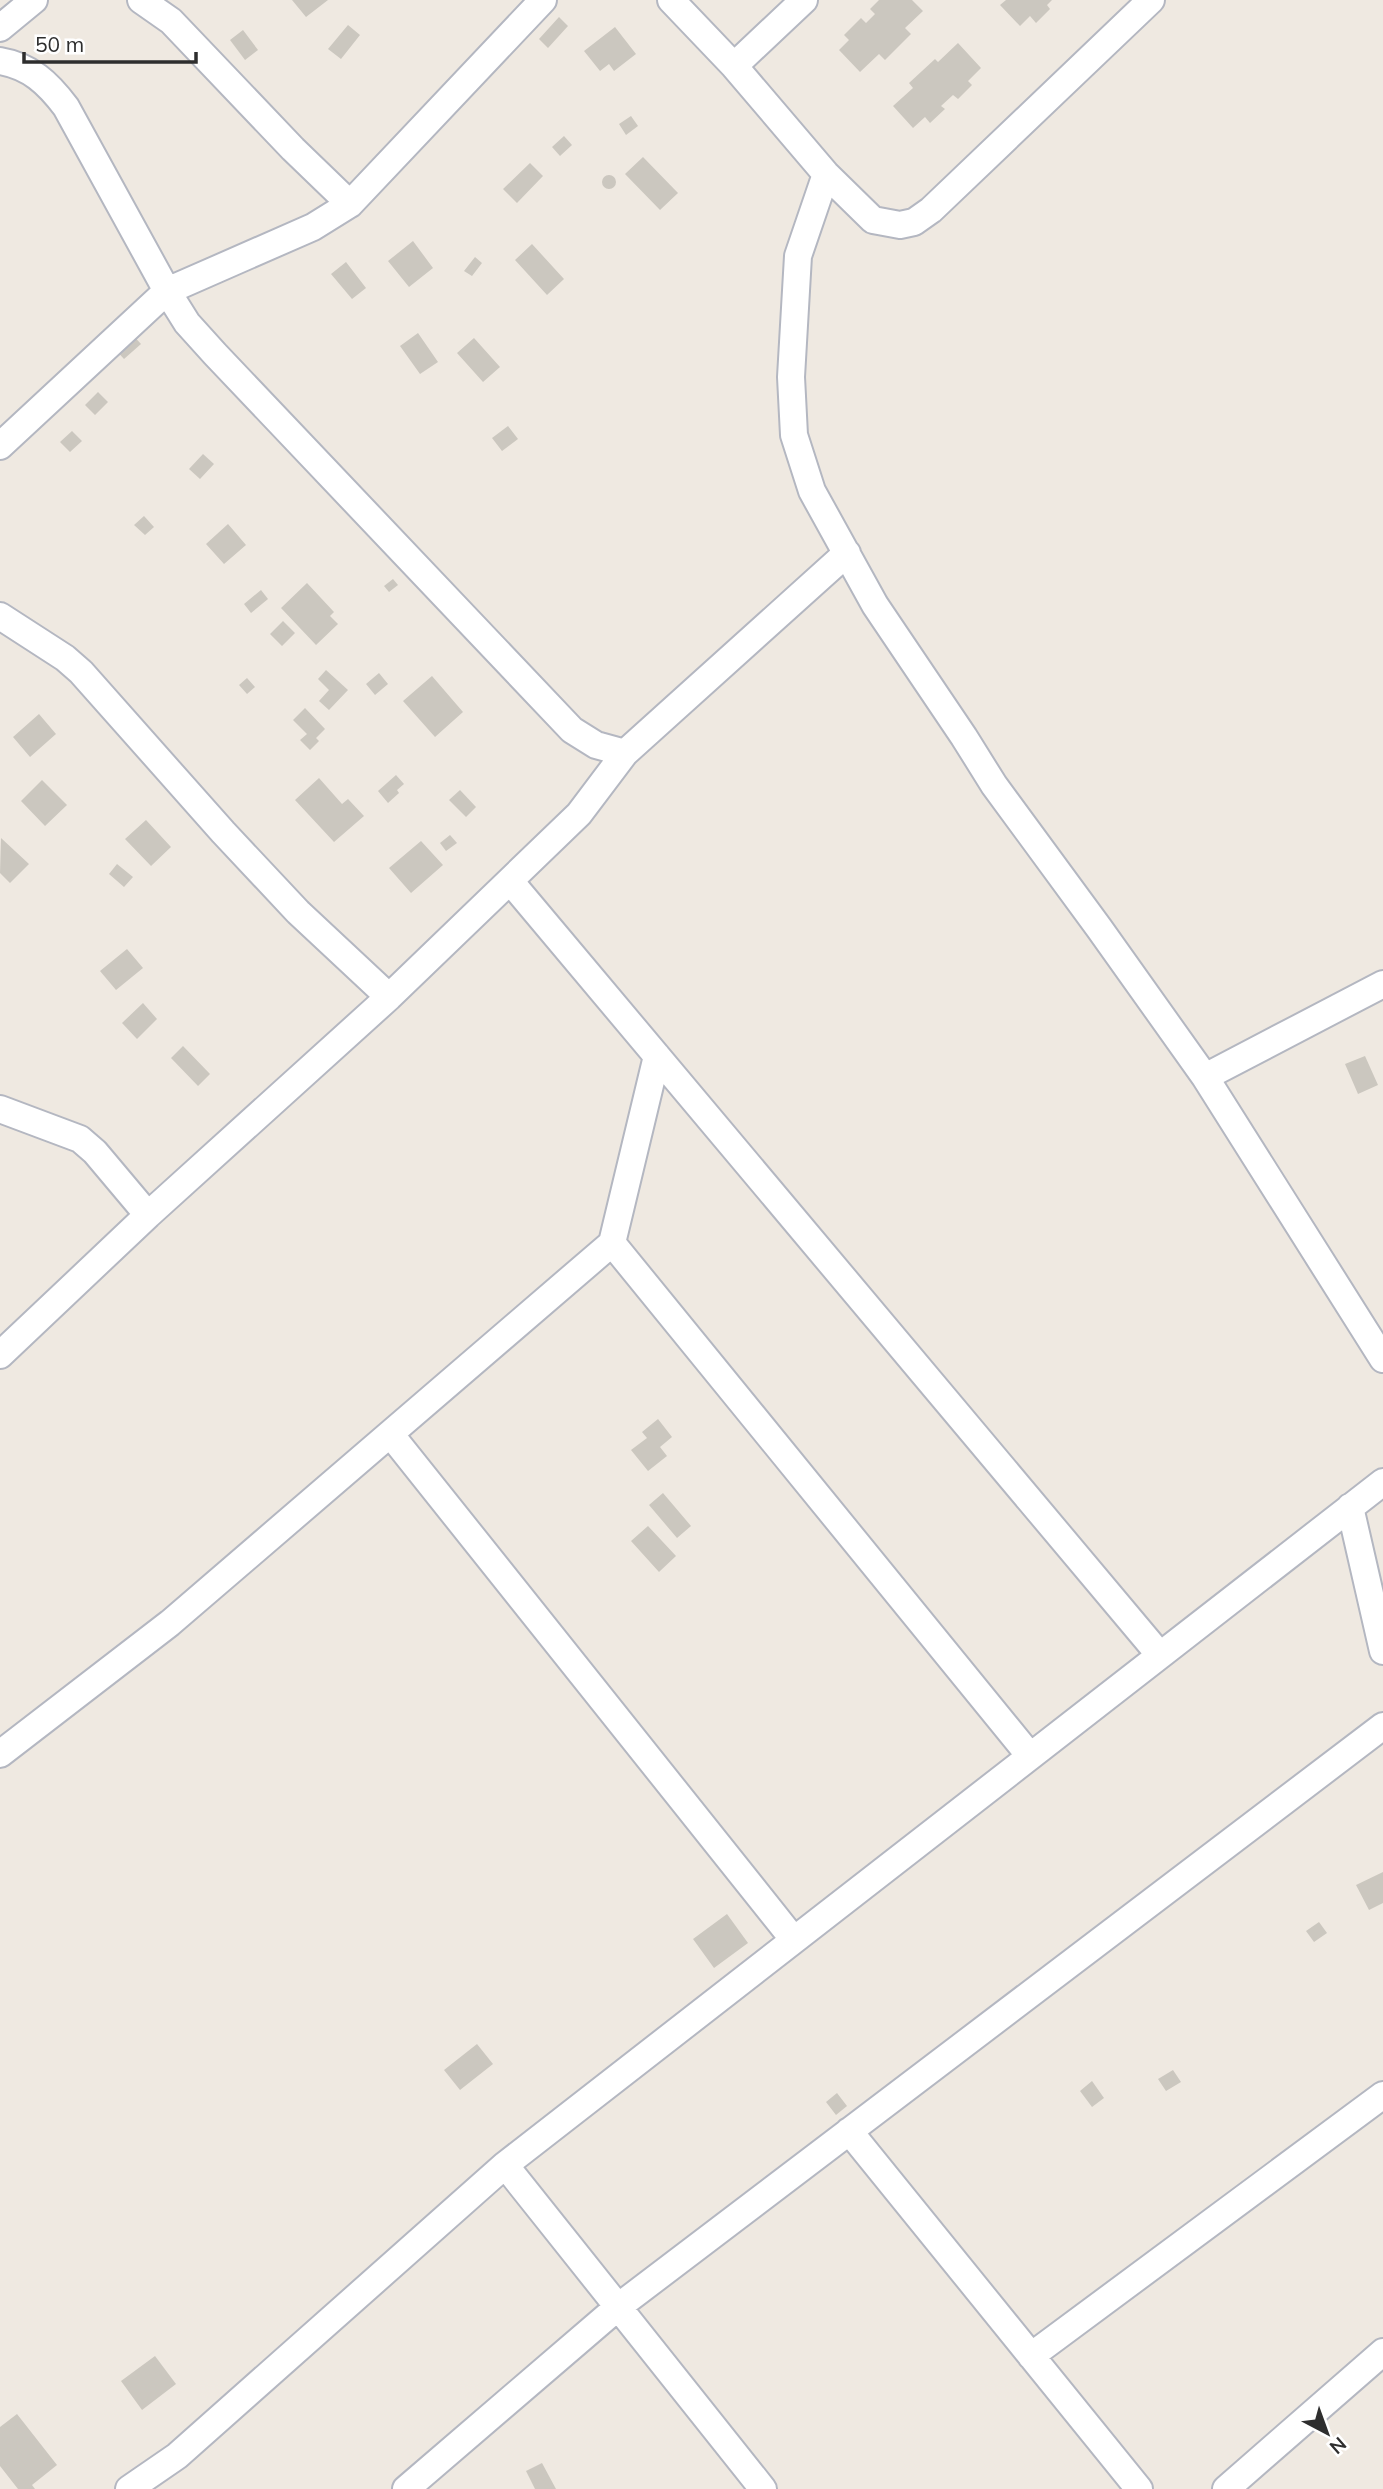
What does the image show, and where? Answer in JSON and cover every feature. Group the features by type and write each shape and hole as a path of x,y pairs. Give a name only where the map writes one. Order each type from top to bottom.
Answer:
{"street":[{"path":"0,28 34,0"},
{"path":"141,0 172,21 293,149 350,204"},
{"path":"0,446 167,291 330,219 350,204 543,0"},
{"path":"671,0 734,66 826,174 873,220 900,225 915,222 931,210 1151,0"},
{"path":"734,66 804,0"},
{"path":"0,61 30,70 51,87 66,107 187,323 572,730 596,745 625,753"},
{"path":"826,174 798,256 791,377 794,435 812,491 875,605 993,785 1100,928 1205,1077 1383,1359"},
{"path":"0,1355 148,1215 389,997 510,881 579,814 625,753 847,554"},
{"path":"0,616 65,658 81,672 222,832 298,912 389,997"},
{"path":"510,881 1159,1654"},
{"path":"1205,1077 1383,984"},
{"path":"0,1754 170,1623 612,1243 657,1056"},
{"path":"0,1109 80,1139 148,1215"},
{"path":"612,1243 1030,1756"},
{"path":"391,1435 794,1940"},
{"path":"129,2489 177,2456 505,2165 1383,1482"},
{"path":"1350,1507 1383,1651"},
{"path":"406,2489 618,2307 1383,1726"},
{"path":"1031,2356 1383,2095"},
{"path":"849,2131 1139,2489"},
{"path":"505,2165 763,2489"},
{"path":"1226,2489 1383,2353"}],"building":[{"path":"292,0 328,0 306,17"},
{"path":"879,0 912,0 923,11 905,28 911,34 885,60 879,54 860,72 839,50 849,40 844,35 861,18 866,23 875,14 870,9"},
{"path":"1006,0 1052,0 1047,5 1050,9 1036,23 1030,16 1020,26 1000,5"},
{"path":"559,17 568,26 548,48 539,39"},
{"path":"348,25 360,35 341,59 328,49"},
{"path":"615,27 636,54 614,71 609,64 600,71 584,51"},
{"path":"243,30 258,50 245,60 230,40"},
{"path":"958,43 981,68 968,81 972,85 958,99 953,95 941,106 945,109 930,123 925,117 913,128 893,106 913,88 909,83 935,59 938,62"},
{"path":"631,116 638,126 626,135 619,124"},
{"path":"564,136 572,145 560,156 552,147"},
{"path":"643,157 678,193 660,210 625,174"},
{"path":"530,163 543,176 517,203 503,189"},
{"path":"606,175 612,175 616,182 612,189 606,189 602,185 602,179"},
{"path":"413,241 433,268 409,287 388,261"},
{"path":"532,244 564,279 547,295 515,260"},
{"path":"475,257 482,263 472,276 464,271"},
{"path":"346,262 366,288 352,299 331,274"},
{"path":"131,333 141,344 124,359 114,348"},
{"path":"418,333 438,362 420,374 400,346"},
{"path":"474,338 500,367 483,382 457,353"},
{"path":"98,392 108,402 95,415 85,405"},
{"path":"508,426 518,439 502,451 492,438"},
{"path":"72,431 82,441 70,452 60,442"},
{"path":"203,454 214,464 200,479 189,469"},
{"path":"144,516 154,527 145,535 134,525"},
{"path":"228,524 246,545 224,564 206,544"},
{"path":"393,579 398,585 389,592 384,586"},
{"path":"307,583 334,612 330,616 338,624 316,645 281,608"},
{"path":"261,590 268,599 251,613 244,604"},
{"path":"283,621 295,633 282,646 270,634"},
{"path":"326,670 348,690 329,710 319,701 329,690 318,679"},
{"path":"379,673 388,684 375,695 366,684"},
{"path":"432,676 463,712 435,737 403,701"},
{"path":"247,678 255,687 247,694 239,685"},
{"path":"305,708 325,729 310,750 300,740 307,734 293,720"},
{"path":"39,714 56,734 30,757 13,737"},
{"path":"396,775 404,784 388,803 378,791"},
{"path":"319,778 342,804 348,799 364,816 334,842 295,800"},
{"path":"42,780 67,805 45,826 21,801"},
{"path":"460,790 476,807 466,817 449,800"},
{"path":"146,820 171,847 151,866 125,839"},
{"path":"450,835 457,843 446,851 440,843"},
{"path":"1,838 29,864 10,883 0,873"},
{"path":"421,841 443,865 411,893 389,868"},
{"path":"117,864 133,877 124,887 109,874"},
{"path":"127,949 143,968 116,990 100,971"},
{"path":"143,1003 157,1019 137,1039 122,1023"},
{"path":"183,1046 210,1074 198,1086 171,1058"},
{"path":"1365,1056 1378,1085 1358,1094 1345,1064"},
{"path":"658,1419 672,1437 660,1447 667,1456 648,1471 631,1450 647,1438 642,1432"},
{"path":"663,1493 691,1526 677,1538 649,1505"},
{"path":"648,1526 676,1556 659,1572 631,1541"},
{"path":"1383,1872 1383,1903 1369,1910 1356,1885"},
{"path":"727,1914 748,1943 714,1968 693,1939"},
{"path":"1319,1922 1327,1933 1314,1942 1306,1931"},
{"path":"477,2044 493,2064 460,2090 444,2070"},
{"path":"1173,2070 1181,2082 1166,2091 1158,2079"},
{"path":"1092,2081 1104,2098 1092,2107 1080,2091"},
{"path":"837,2093 847,2106 836,2115 826,2102"},
{"path":"155,2356 176,2384 142,2410 121,2381"},
{"path":"17,2414 57,2465 32,2485 35,2489 18,2489 0,2466 0,2427"},
{"path":"542,2463 556,2489 535,2489 526,2471"}]}
